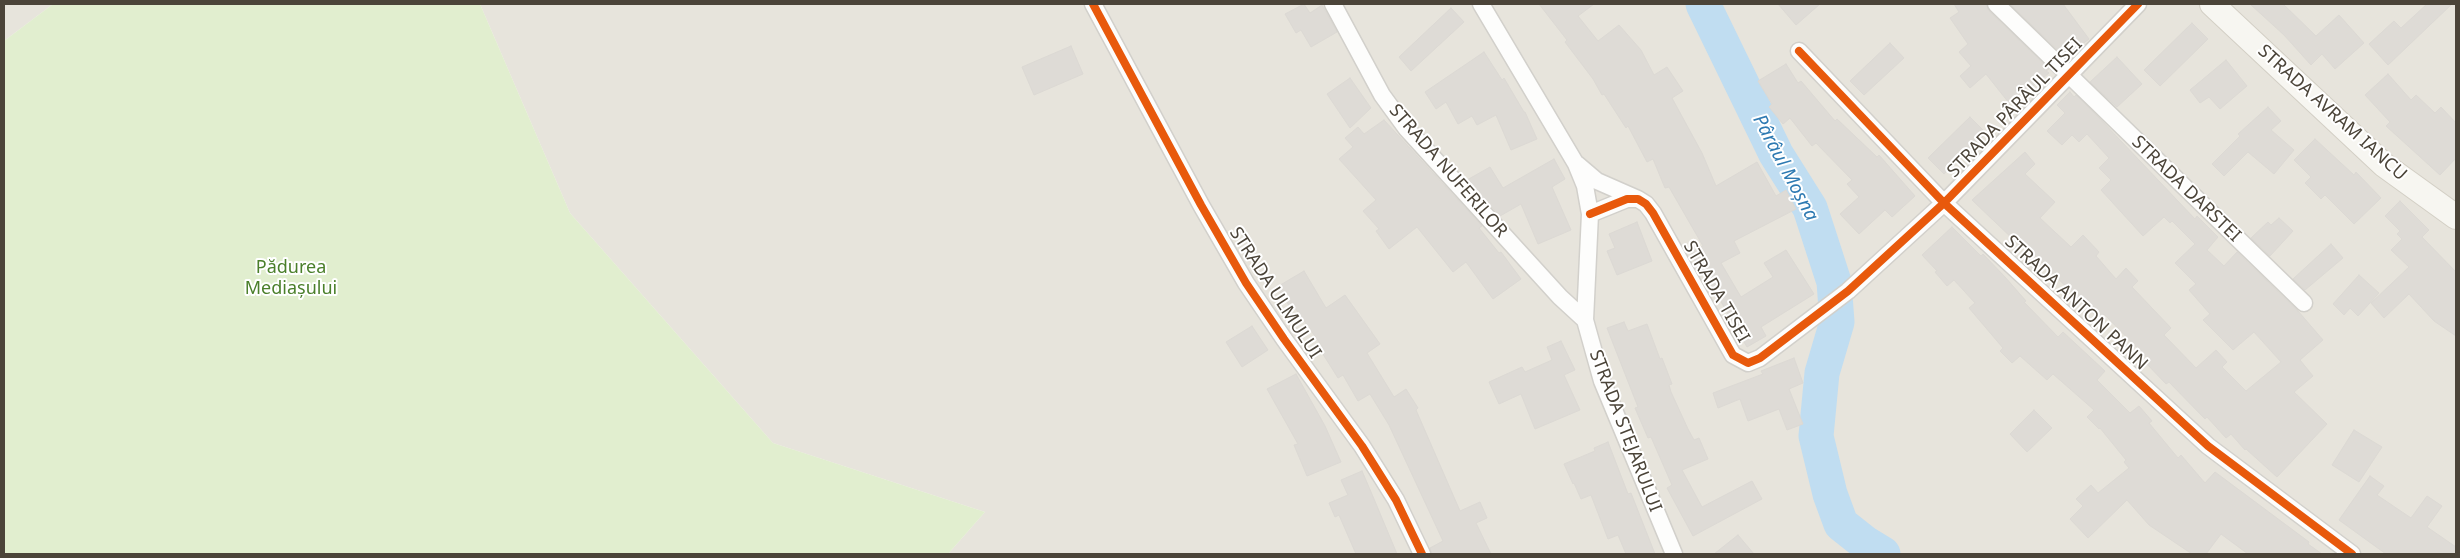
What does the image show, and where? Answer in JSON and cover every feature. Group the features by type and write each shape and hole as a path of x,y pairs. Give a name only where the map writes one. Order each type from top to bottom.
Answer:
{"main road":[{"name":"STRADA AVRAM IANCU","path":"2212,4 2384,165 2456,217"}],"street":[{"name":"STRADA ULMULUI","path":"1093,4 1201,205 1246,283 1284,339 1362,446 1396,500 1422,554"},
{"name":"STRADA NUFERILOR","path":"1333,4 1382,95 1406,128 1560,297 1585,320"},
{"name":"STRADA STEJARULUI","path":"1481,4 1576,164 1585,186 1590,214 1585,320 1602,381 1674,554"},
{"name":"STRADA DARSTEI","path":"1996,4 2304,303"},
{"name":"STRADA PÂRÂUL TISEI","path":"1822,312 1848,291 1944,203 2138,4"},
{"name":"STRADA ANTON PANN","path":"1799,51 1944,203 2208,446 2352,554"},
{"path":"1576,164 1597,181 1638,199"},
{"path":"1590,214 1627,199 1638,199"},
{"name":"STRADA TISEI","path":"1638,199 1653,212 1733,355 1741,361 1748,363 1760,358 1822,312"}],"shaded area":[{"path":"4,4 53,4 4,41"},
{"path":"480,4 2456,4 2456,554 948,554 985,512 773,443 570,213"}],"green space":[{"name":"Pădurea Mediașului","path":"53,4 480,4 570,213 773,443 985,512 948,554 4,554 4,41"}],"building":[{"path":"1304,4 1310,13 1322,5 1337,32 1311,47 1301,30 1296,33 1285,14"},
{"path":"1539,4 1594,4 1578,16 1598,41 1619,25 1641,50 1654,75 1667,67 1683,91 1672,98 1702,153 1716,186 1757,162 1776,196 1786,190 1796,209 1734,241 1740,253 1721,263 1741,297 1773,277 1764,263 1786,250 1814,294 1761,327 1766,336 1747,347 1704,272 1701,273 1691,252 1703,246 1669,187 1665,188 1653,159 1647,162 1628,126 1626,128 1604,94 1602,95 1593,79 1565,42 1567,40"},
{"path":"1778,4 1820,4 1796,25"},
{"path":"1954,4 1986,4 1989,11 2049,69 2046,71 2049,73 2033,86 2031,84 2009,103 1986,74 1970,88 1960,76 1971,66 1959,52 1968,44 1950,18 1959,12"},
{"path":"2010,4 2063,4 2089,39 2065,57"},
{"path":"2250,4 2283,4 2316,36 2339,15 2364,43 2335,69 2322,54 2311,65 2284,35"},
{"path":"2427,4 2452,4 2388,65 2369,44 2394,21 2401,28"},
{"path":"1451,8 1464,22 1411,71 1399,57"},
{"path":"2192,23 2208,39 2160,86 2144,70"},
{"path":"1890,43 1904,58 1864,95 1850,81"},
{"path":"1071,46 1083,74 1034,95 1022,67"},
{"path":"1484,52 1502,80 1504,78 1525,112 1537,139 1511,150 1496,115 1477,125 1472,116 1458,124 1446,102 1436,109 1425,92"},
{"path":"2117,57 2142,84 2117,107 2090,82"},
{"path":"2226,60 2247,86 2220,109 2209,97 2200,103 2190,90"},
{"path":"1786,64 1798,83 1801,81 1835,121 1837,119 1877,157 1879,155 1915,196 1892,217 1885,210 1859,234 1840,214 1859,197 1847,184 1852,180 1816,143 1812,146 1790,118 1783,124 1769,107 1772,104 1758,81"},
{"path":"2388,74 2411,100 2416,95 2435,113 2441,107 2456,123 2456,158 2440,175 2386,126 2390,122 2365,95"},
{"path":"1350,78 1371,108 1350,128 1327,94"},
{"path":"2070,92 2074,97 2076,95 2102,121 2195,219 2197,216 2218,237 2207,250 2224,266 2237,252 2298,311 2323,340 2300,360 2313,376 2294,392 2327,424 2277,477 2245,450 2231,434 2226,438 2207,417 2205,419 2169,382 2166,384 2146,363 2149,360 2104,314 2099,319 2034,255 2016,242 1972,200 2025,152 2035,164 2025,174 2055,202 2040,218 2071,247 2083,235 2099,252 2096,256 2116,279 2126,268 2138,281 2132,287 2171,328 2164,335 2196,368 2216,350 2227,362 2222,367 2246,391 2281,362 2254,332 2233,350 2203,320 2210,314 2189,290 2196,284 2175,263 2195,244 2172,221 2170,223 2164,217 2143,236 2101,190 2111,180 2099,168 2109,158 2087,134 2079,142 2072,135 2062,145 2047,131 2065,113 2057,105"},
{"path":"2268,107 2281,121 2271,130 2294,150 2274,174 2248,152 2224,176 2212,164 2240,136 2238,134"},
{"path":"1970,117 1986,133 1944,174 1928,158"},
{"path":"1384,120 1482,226 1479,228 1499,253 1501,252 1521,279 1493,299 1466,262 1453,272 1417,227 1389,249 1376,231 1379,229 1363,211 1376,200 1339,159 1353,147 1345,138 1358,127 1364,134"},
{"path":"2315,139 2354,175 2356,172 2381,198 2354,224 2325,195 2321,199 2305,183 2311,177 2294,160"},
{"path":"1554,159 1565,179 1552,187 1571,230 1538,244 1521,204 1500,216 1467,180 1490,167 1503,188"},
{"path":"2400,201 2429,230 2422,237 2456,272 2456,336 2434,321 2409,294 2384,318 2371,303 2409,267 2391,250 2402,239 2397,234 2400,231 2385,216"},
{"path":"2279,218 2293,231 2270,256 2251,238 2268,222 2271,225"},
{"path":"1637,222 1652,261 1617,275 1607,251 1615,248 1609,234"},
{"path":"1952,227 1981,256 1983,254 2026,301 2024,302 2058,337 2063,332 2105,371 2097,380 2130,413 2139,406 2152,421 2149,423 2178,458 2181,455 2205,483 2215,472 2309,542 2308,544 2322,554 2248,554 2221,534 2206,554 2192,554 2149,525 2127,500 2088,538 2070,519 2083,506 2076,499 2091,485 2098,493 2129,468 2124,462 2126,460 2100,428 2087,417 2094,410 2053,374 2047,380 2020,356 2012,363 2000,351 2003,348 1969,308 1975,303 1954,280 1947,286 1935,272 1937,271 1922,255"},
{"path":"2331,244 2343,258 2305,290 2293,279"},
{"path":"1304,271 1326,308 1345,295 1380,344 1367,353 1394,397 1406,389 1418,408 1416,410 1460,511 1480,502 1487,518 1476,523 1491,554 1432,554 1430,548 1443,541 1389,425 1370,394 1358,401 1343,375 1338,378 1321,351 1324,349 1293,305 1290,307 1277,287"},
{"path":"2359,275 2379,293 2358,316 2350,308 2344,315 2333,304"},
{"path":"1624,322 1628,331 1647,324 1672,384 1669,385 1671,392 1694,440 1699,438 1708,459 1682,470 1702,507 1752,481 1762,499 1693,536 1667,488 1672,485 1651,437 1648,438 1635,408 1638,407 1607,328"},
{"path":"1252,326 1268,350 1242,367 1226,342"},
{"path":"1561,341 1575,370 1564,375 1580,410 1535,429 1521,394 1499,404 1489,382 1522,367 1525,372 1552,360 1547,347"},
{"path":"1794,358 1803,383 1789,389 1803,424 1787,430 1779,409 1748,421 1740,399 1718,408 1713,393 1763,374 1761,371"},
{"path":"1296,374 1325,426 1341,462 1307,476 1294,445 1298,444 1267,389"},
{"path":"2034,410 2052,428 2027,452 2010,434"},
{"path":"2354,430 2382,447 2359,482 2332,465"},
{"path":"1608,442 1628,494 1631,493 1655,554 1626,554 1618,535 1608,539 1591,495 1581,499 1564,464 1595,451 1594,448"},
{"path":"1362,471 1397,554 1356,554 1339,515 1335,517 1329,503 1348,495 1341,480"},
{"path":"2370,476 2384,486 2377,495 2411,518 2427,496 2442,506 2427,527 2456,547 2456,554 2386,554 2339,520"},
{"path":"1738,535 1754,554 1714,554"}],"waterway":[{"name":"Pârâul Moșna","path":"1703,4 1776,154 1810,208 1834,282 1837,322 1822,373 1816,436 1830,494 1841,524 1865,543 1883,554"}],"cycle path":[{"path":"1093,4 1201,205 1246,283 1284,339 1362,446 1396,500 1422,554"},
{"path":"1590,214 1627,199 1638,199 1646,204 1653,213 1733,355 1748,363 1760,358 1848,291 1944,203 2138,4"},
{"path":"1799,51 1944,203 2208,446 2352,554"}]}
